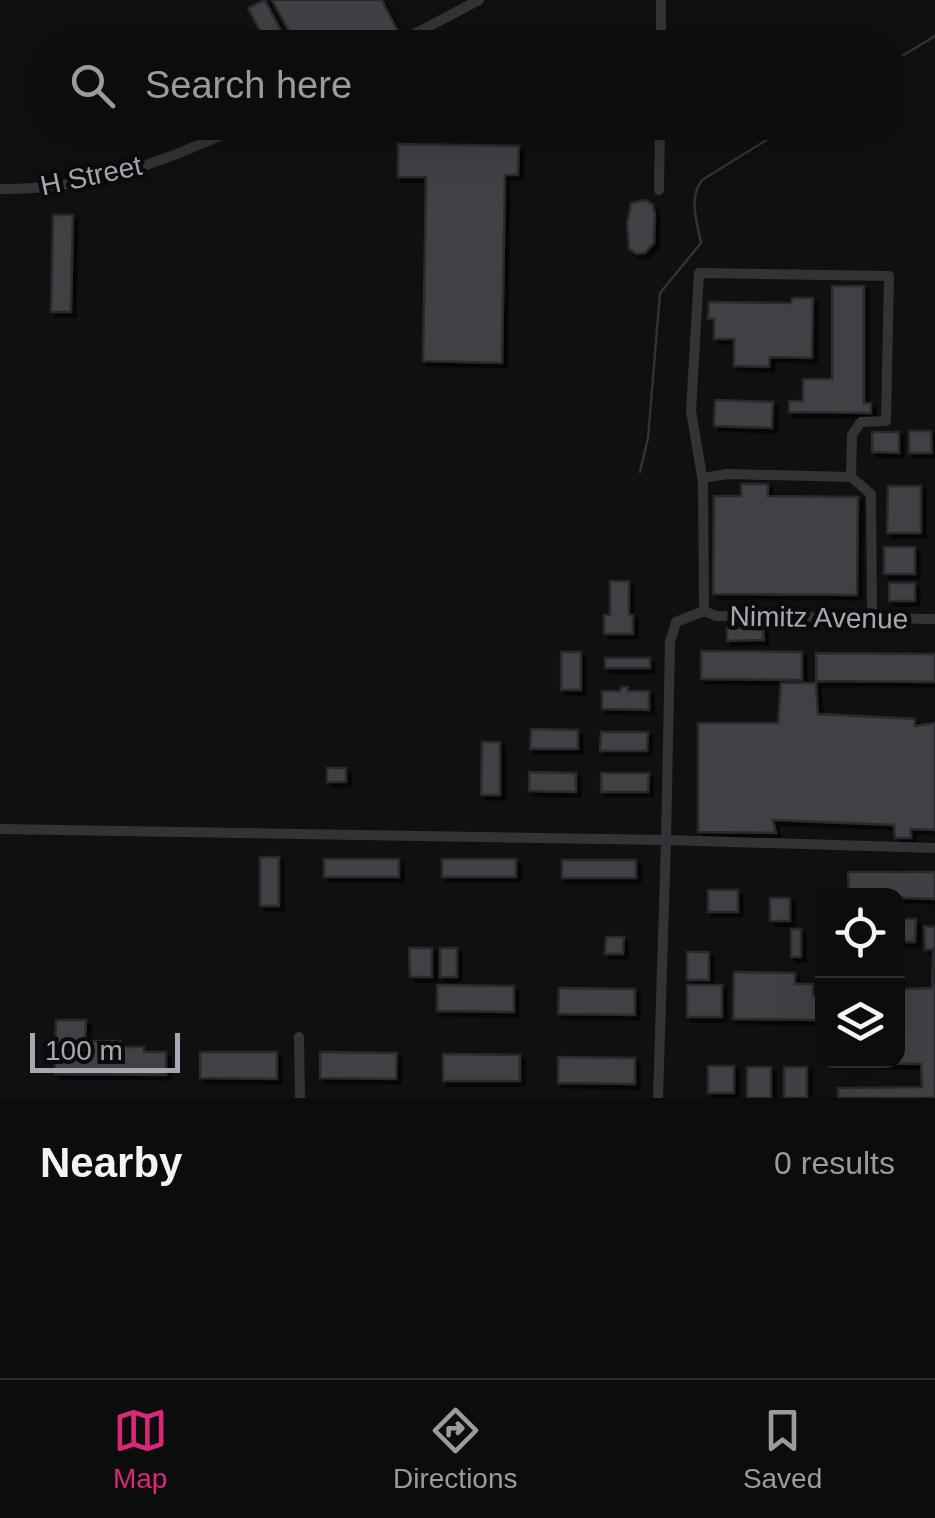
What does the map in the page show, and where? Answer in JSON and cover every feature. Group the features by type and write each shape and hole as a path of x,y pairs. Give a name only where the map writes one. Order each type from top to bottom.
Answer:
{"street":[{"path":"422,30 480,0"},
{"path":"661,0 661,30"},
{"name":"H Street","path":"0,189 38,187 112,174 185,152 210,140"},
{"path":"659,190 660,140"},
{"path":"658,1098 670,642 676,622 704,611 703,478 692,410 699,273 889,276 886,421 861,422 852,435 851,477"},
{"path":"703,478 728,474 851,477 871,494 872,618"},
{"name":"Nimitz Avenue","path":"704,611 716,616 935,619"},
{"path":"0,829 935,848"},
{"path":"299,1036 300,1098"}],"building":[{"path":"265,0 281,30 260,30 248,8"},
{"path":"272,0 382,0 397,30 288,30"},
{"path":"398,144 519,146 518,175 505,175 502,363 423,361 426,177 398,177"},
{"path":"646,200 653,205 655,215 654,243 645,253 637,254 629,249 627,224 631,203"},
{"path":"53,215 73,215 71,312 51,312"},
{"path":"832,286 864,286 864,403 871,403 871,413 789,412 789,401 803,401 803,379 832,379"},
{"path":"792,298 813,298 812,358 770,357 769,367 734,366 734,339 714,339 714,319 708,319 709,302 791,303"},
{"path":"715,400 773,402 772,428 714,426"},
{"path":"909,431 931,431 932,453 909,453"},
{"path":"872,432 899,432 899,453 872,452"},
{"path":"741,484 768,484 768,496 858,497 857,595 713,594 714,496 741,496"},
{"path":"888,486 921,486 921,533 887,533"},
{"path":"884,547 915,547 915,574 884,574"},
{"path":"610,581 629,581 633,634 604,634 604,615 610,615"},
{"path":"889,583 915,583 915,601 889,601"},
{"path":"763,627 764,640 727,641 727,628"},
{"path":"701,651 802,652 802,680 701,679"},
{"path":"561,652 581,652 581,690 561,690"},
{"path":"816,653 935,654 935,682 816,681"},
{"path":"605,658 650,658 650,668 605,668"},
{"path":"781,683 816,683 818,714 915,719 915,726 935,723 935,830 911,829 911,838 895,838 894,825 773,820 776,833 698,832 698,723 778,723"},
{"path":"621,687 649,691 649,710 602,709 602,691 620,691"},
{"path":"531,729 578,730 578,749 530,749"},
{"path":"601,732 648,732 647,751 600,751"},
{"path":"482,742 500,742 500,795 481,795"},
{"path":"327,768 346,768 346,782 327,782"},
{"path":"529,772 576,773 576,792 529,791"},
{"path":"601,773 649,773 648,792 601,792"},
{"path":"260,857 279,857 279,906 260,906"},
{"path":"324,859 399,859 399,877 324,877"},
{"path":"442,859 516,859 516,877 442,877"},
{"path":"562,860 636,860 636,878 562,878"},
{"path":"848,872 935,872 935,899 905,898 905,888 849,888"},
{"path":"708,890 738,890 738,912 708,912"},
{"path":"770,898 790,898 790,921 770,921"},
{"path":"905,919 916,919 915,942 905,942"},
{"path":"924,926 935,927 935,1098 838,1098 838,1088 922,1087 921,1064 905,1064 905,989 932,988 933,949 925,950"},
{"path":"791,929 801,929 801,957 791,957"},
{"path":"606,937 624,937 623,954 605,954"},
{"path":"409,948 432,948 432,977 410,977"},
{"path":"440,948 457,948 457,977 440,977"},
{"path":"687,952 709,952 709,980 687,980"},
{"path":"734,972 795,973 795,984 813,984 815,1020 733,1019"},
{"path":"437,985 514,986 514,1012 437,1011"},
{"path":"687,985 722,985 722,1017 687,1017"},
{"path":"559,988 635,989 635,1015 558,1014"},
{"path":"56,1020 86,1020 85,1049 88,1041 120,1041 120,1047 166,1052 166,1075 55,1074"},
{"path":"200,1052 277,1052 277,1079 200,1078"},
{"path":"320,1052 397,1053 396,1079 320,1078"},
{"path":"443,1054 520,1055 520,1081 443,1081"},
{"path":"558,1057 635,1058 635,1084 558,1083"},
{"path":"708,1066 734,1066 734,1093 708,1093"},
{"path":"747,1067 771,1067 771,1098 747,1098"},
{"path":"784,1067 807,1067 807,1098 784,1098"}],"waterway":[{"path":"905,54 935,36"},
{"path":"640,472 648,438 660,293 701,243 695,210 698,187 702,180 767,140"}]}
